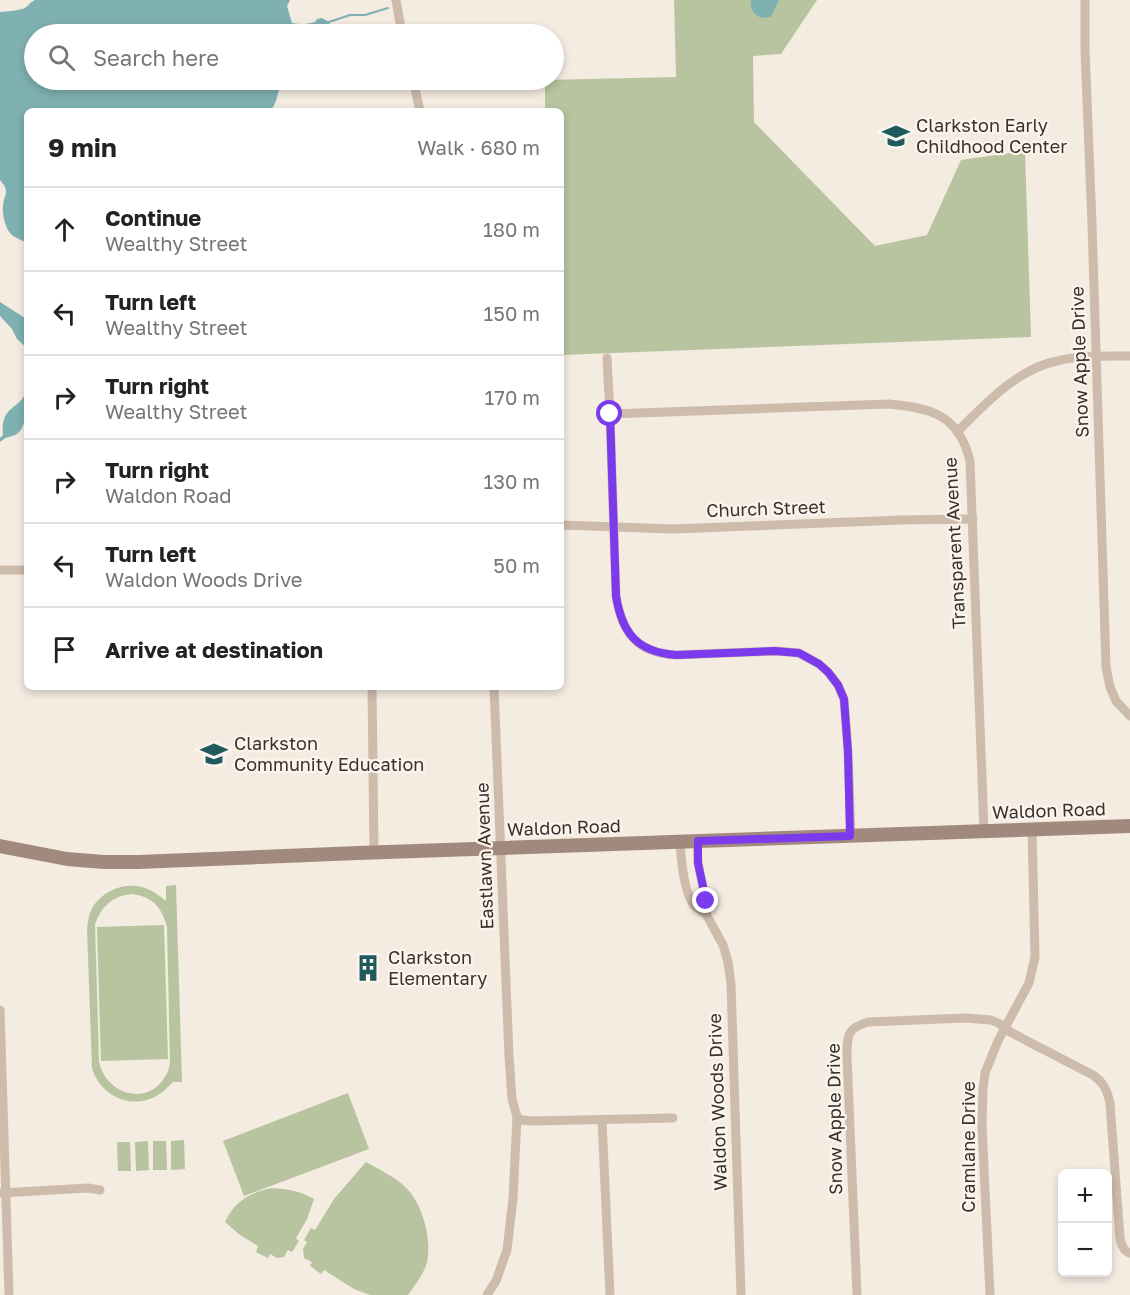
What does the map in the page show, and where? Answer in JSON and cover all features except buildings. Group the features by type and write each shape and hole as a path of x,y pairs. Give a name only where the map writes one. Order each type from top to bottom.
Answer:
{"street":[{"path":"396,0 400,24"},
{"name":"Snow Apple Drive","path":"1085,0 1106,667 1110,687 1116,701 1130,716"},
{"path":"415,90 419,108"},
{"path":"957,432 989,399 1020,375 1056,361 1130,356"},
{"path":"607,358 616,596 619,614 629,634 638,643 662,654 775,651 799,653 828,672 838,685 844,699 850,836"},
{"name":"Transparent Avenue","path":"610,414 889,404 927,410 938,414 950,423 967,449 970,461 984,831"},
{"name":"Church Street","path":"564,525 673,530 973,519"},
{"path":"0,570 24,570"},
{"path":"372,690 374,853"},
{"name":"Eastlawn Avenue","path":"487,1295 496,1281 507,1250 513,1198 517,1117 512,1099 510,1066 494,690"},
{"name":"Waldon Road","path":"0,846 67,859 104,862 1130,826"},
{"name":"Cramlane Drive","path":"990,1295 982,1126 983,1090 985,1073 998,1041 1029,983 1035,957 1032,829"},
{"name":"Waldon Woods Drive","path":"698,841 698,863 706,901 706,914 723,945 731,984 741,1295"},
{"name":"Waldon Woods Drive","path":"680,842 681,863 691,899 695,907 706,914"},
{"path":"0,1012 3,1193 9,1295"},
{"name":"Snow Apple Drive","path":"856,1295 847,1039 857,1025 868,1022 965,1018 991,1020 1101,1081 1106,1087 1112,1114 1120,1239 1126,1252 1130,1253"},
{"path":"517,1117 532,1121 673,1118"},
{"path":"602,1120 610,1295"},
{"path":"3,1193 88,1188 100,1190"}],"green space":[{"path":"674,0 817,0 781,54 753,56 754,122 875,246 927,235 961,160 1025,151 1031,337 564,355 564,108 545,108 545,90 564,90 564,80 676,77"},
{"path":"176,885 182,1082 173,1082 148,1100 128,1101 118,1098 102,1086 92,1068 88,919 100,898 115,889 124,886 141,887 152,891 166,901 166,886","holes":["125,895 138,895 150,900 159,908 167,927 170,1063 166,1075 157,1086 148,1092 138,1094 118,1089 103,1073 99,1062 95,924 108,903"]},
{"path":"164,925 168,1059 101,1061 97,927"},
{"path":"348,1093 369,1149 244,1196 223,1141"},
{"path":"184,1140 185,1169 171,1170 171,1141"},
{"path":"148,1141 149,1170 136,1171 135,1142"},
{"path":"153,1141 166,1141 167,1170 153,1170"},
{"path":"117,1142 130,1142 131,1171 118,1171"},
{"path":"366,1162 405,1186 422,1215 428,1244 427,1262 422,1275 408,1295 370,1295 354,1289 324,1270 321,1274 310,1266 312,1262 304,1258 303,1249 307,1242 304,1240 311,1228 315,1230 334,1199"},
{"path":"272,1188 294,1191 314,1199 307,1219 296,1238 299,1241 292,1252 288,1250 284,1257 277,1258 270,1254 268,1258 256,1252 258,1246 225,1222 233,1209 244,1199"}],"water":[{"path":"35,0 290,0 287,6 292,23 301,24 24,24 24,90 279,90 272,108 24,108 24,242 10,233 3,213 6,191 0,180 0,12 24,8"},
{"path":"751,0 779,0 771,17 766,18 759,17 753,12"},
{"path":"322,18 330,24 301,24 315,22"},
{"path":"0,302 24,317 24,345 17,339 12,329 0,316"},
{"path":"24,395 24,421 21,430 0,442 5,417"}],"waterway":[{"path":"329,22 350,15 365,15 388,8"}],"place":[{"name":"Clarkston Early Childhood Center","path":"896,136"},
{"name":"Clarkston Community Education","path":"214,754"},
{"name":"Clarkston Elementary","path":"368,968"}],"route":[{"path":"610,414 616,596 619,614 629,634 638,643 662,654 775,651 799,653 828,672 838,685 844,699 850,836 698,841 698,863 706,901"}]}
